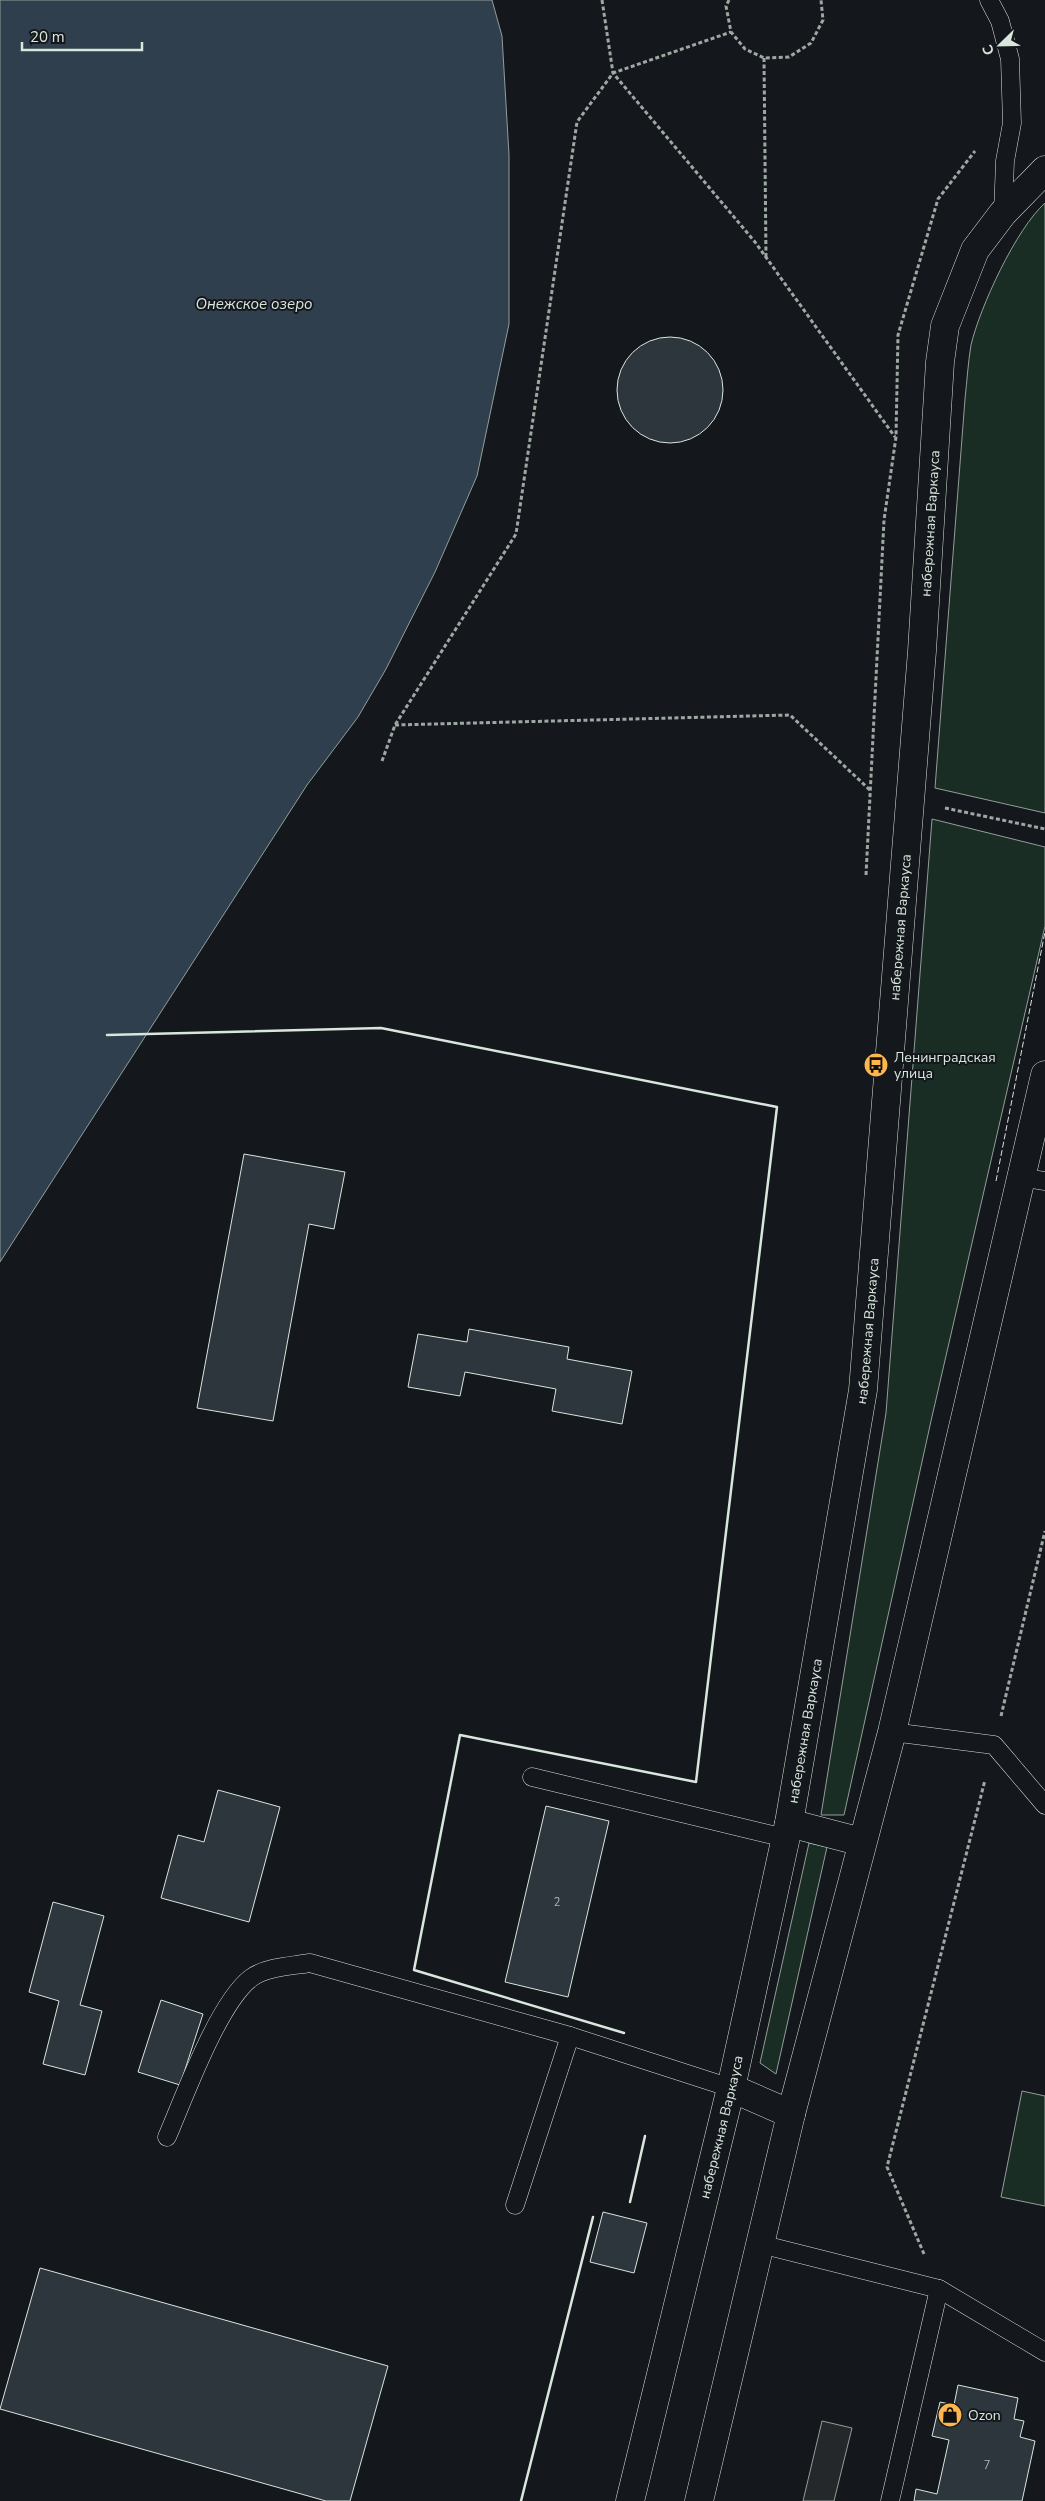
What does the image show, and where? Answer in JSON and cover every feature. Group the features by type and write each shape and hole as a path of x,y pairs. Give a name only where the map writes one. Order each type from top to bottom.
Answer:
{"main road":[{"name":"набережная Варкауса","path":"630,2501 731,2088 787,1831 864,1390 911,800 940,362 946,326 975,250 1004,212 1045,170"},
{"path":"699,2501 791,2114 892,1732 1032,1179 1045,1075"},
{"path":"787,1831 862,1842"},
{"path":"731,2088 791,2114"}],"lane":[{"path":"989,0 1000,21 1010,59 1012,123 1005,161 1004,212"},
{"path":"892,1732 994,1745 1045,1805"},
{"path":"532,1777 787,1831"},
{"path":"167,2137 216,2026 231,2001 251,1978 277,1968 310,1964 570,2036 731,2088"},
{"path":"515,2205 570,2036"},
{"path":"760,2244 939,2289 1045,2352"},
{"path":"890,2501 939,2289"}],"path":[{"path":"602,0 613,73 766,258 896,437"},
{"path":"729,0 726,6 731,32 745,49 764,58 790,57 811,43 822,20 821,0"},
{"path":"382,761 395,725 516,534 577,122 613,73 731,32"},
{"path":"764,58 766,258"},
{"path":"866,879 884,520 896,437 898,335 938,199 978,147"},
{"path":"395,725 790,715 870,791 1045,829"},
{"path":"939,2289 887,2167 994,1745 1045,1531"}],"green space":[{"path":"1045,203 1045,813 935,788 965,399 971,345 982,310 1000,270 1022,231"},
{"path":"932,819 1045,847 1045,926 931,1421 844,1815 821,1815 886,1413"},
{"path":"809,1843 827,1847 776,2074 760,2063"},
{"path":"1022,2091 1045,2096 1045,2206 1001,2197"}],"shaded area":[{"path":"822,2421 852,2428 834,2501 803,2501"}],"water":[{"name":"Онежское озеро","path":"0,0 492,0 502,36 509,155 509,324 477,476 435,572 386,669 358,717 307,785 0,1262"}],"building":[{"path":"670,337 690,341 707,353 719,370 723,390 719,410 707,427 690,439 670,443 650,439 633,427 621,410 617,390 621,370 633,353 650,341"},
{"path":"244,1154 345,1172 334,1229 309,1224 273,1421 197,1408"},
{"path":"469,1329 569,1347 567,1359 632,1371 622,1424 552,1411 556,1389 465,1372 460,1396 408,1387 418,1334 467,1342"},
{"path":"218,1790 280,1807 249,1922 161,1898 178,1835 204,1842"},
{"path":"546,1806 609,1821 568,1997 505,1982"},
{"path":"53,1902 104,1916 80,2005 102,2011 85,2075 43,2064 59,2001 29,1992"},
{"path":"161,2000 203,2014 180,2085 138,2072"},
{"path":"603,2212 647,2223 634,2273 590,2262"},
{"path":"40,2268 388,2366 350,2501 326,2501 0,2409"},
{"path":"958,2385 1018,2398 1014,2419 1024,2421 1020,2437 1035,2441 1022,2501 914,2501 916,2489 937,2494 949,2440 932,2436 940,2402 954,2405"}],"fence":[{"path":"996,1181 1045,932"}],"wall":[{"path":"107,1035 381,1028 777,1107 696,1782 460,1735 414,1970 624,2033"},
{"path":"630,2202 645,2136"},
{"path":"521,2501 593,2217"}],"place":[{"name":"Ленинградская улица","path":"876,1065"},
{"name":"Ozon","path":"950,2415"}]}
